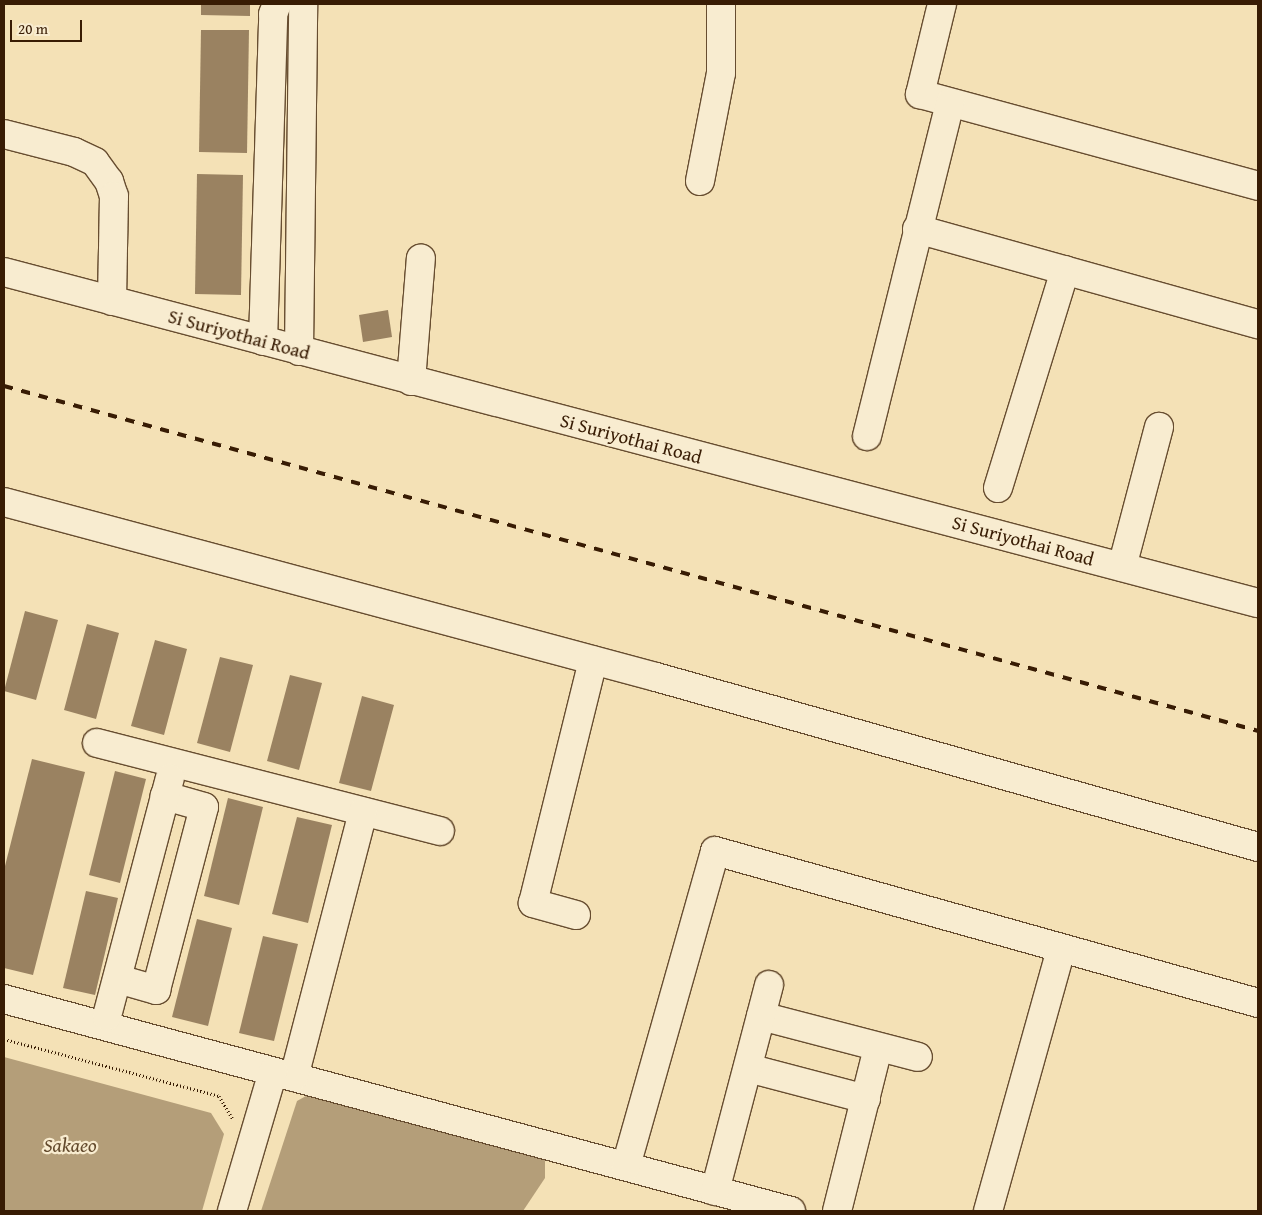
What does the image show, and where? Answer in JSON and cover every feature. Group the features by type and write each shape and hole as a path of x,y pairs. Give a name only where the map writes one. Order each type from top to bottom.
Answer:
{"street":[{"path":"263,341 273,14 277,4"},
{"path":"299,351 304,150 303,4"},
{"path":"700,181 721,73 721,4"},
{"path":"942,4 920,94 1258,186"},
{"path":"867,436 917,229 950,103"},
{"path":"4,134 74,152 95,162 109,181 114,196 112,301"},
{"path":"269,151 304,150"},
{"path":"917,229 1258,324"},
{"path":"411,381 421,258"},
{"path":"998,488 1065,270"},
{"name":"Si Suriyothai Road","path":"4,272 411,381 1258,603"},
{"path":"265,272 302,276"},
{"path":"1122,567 1159,428"},
{"path":"4,502 593,660 1258,847"},
{"path":"576,915 532,903 593,660"},
{"path":"97,743 440,831"},
{"path":"108,1016 174,763"},
{"path":"118,979 156,990 204,807 166,796"},
{"path":"232,1211 283,1074 362,812"},
{"path":"626,1166 715,851 1061,949 1258,1002"},
{"path":"988,1211 1061,949"},
{"path":"715,1191 769,985"},
{"path":"4,988 263,1057 283,1074"},
{"path":"4,999 791,1211"},
{"path":"761,1016 918,1057"},
{"path":"837,1211 878,1048"},
{"path":"748,1068 866,1098"}],"path":[{"path":"4,1039 219,1096 233,1120"}],"water":[{"name":"Sakaeo","path":"4,1057 211,1113 224,1134 202,1211 4,1211"},
{"path":"306,1096 538,1155 545,1159 545,1178 523,1211 261,1211 297,1101"}],"building":[{"path":"201,4 250,4 250,16 201,15"},
{"path":"201,30 249,30 247,153 199,152"},
{"path":"197,174 243,175 241,295 195,294"},
{"path":"388,310 392,337 363,342 359,315"},
{"path":"25,611 58,620 36,700 4,691"},
{"path":"87,624 119,633 96,719 64,710"},
{"path":"155,640 187,649 164,735 131,726"},
{"path":"220,657 253,665 230,752 197,743"},
{"path":"290,675 322,683 299,770 267,761"},
{"path":"362,696 394,705 371,791 339,783"},
{"path":"32,759 85,772 33,975 4,968 4,870"},
{"path":"115,771 146,779 120,883 89,875"},
{"path":"228,798 263,807 239,905 204,896"},
{"path":"297,817 332,825 308,923 272,914"},
{"path":"86,891 118,898 95,995 63,988"},
{"path":"197,919 232,928 208,1026 172,1017"},
{"path":"263,936 298,944 274,1041 239,1033"}],"railway":[{"path":"4,386 1258,731"}]}
